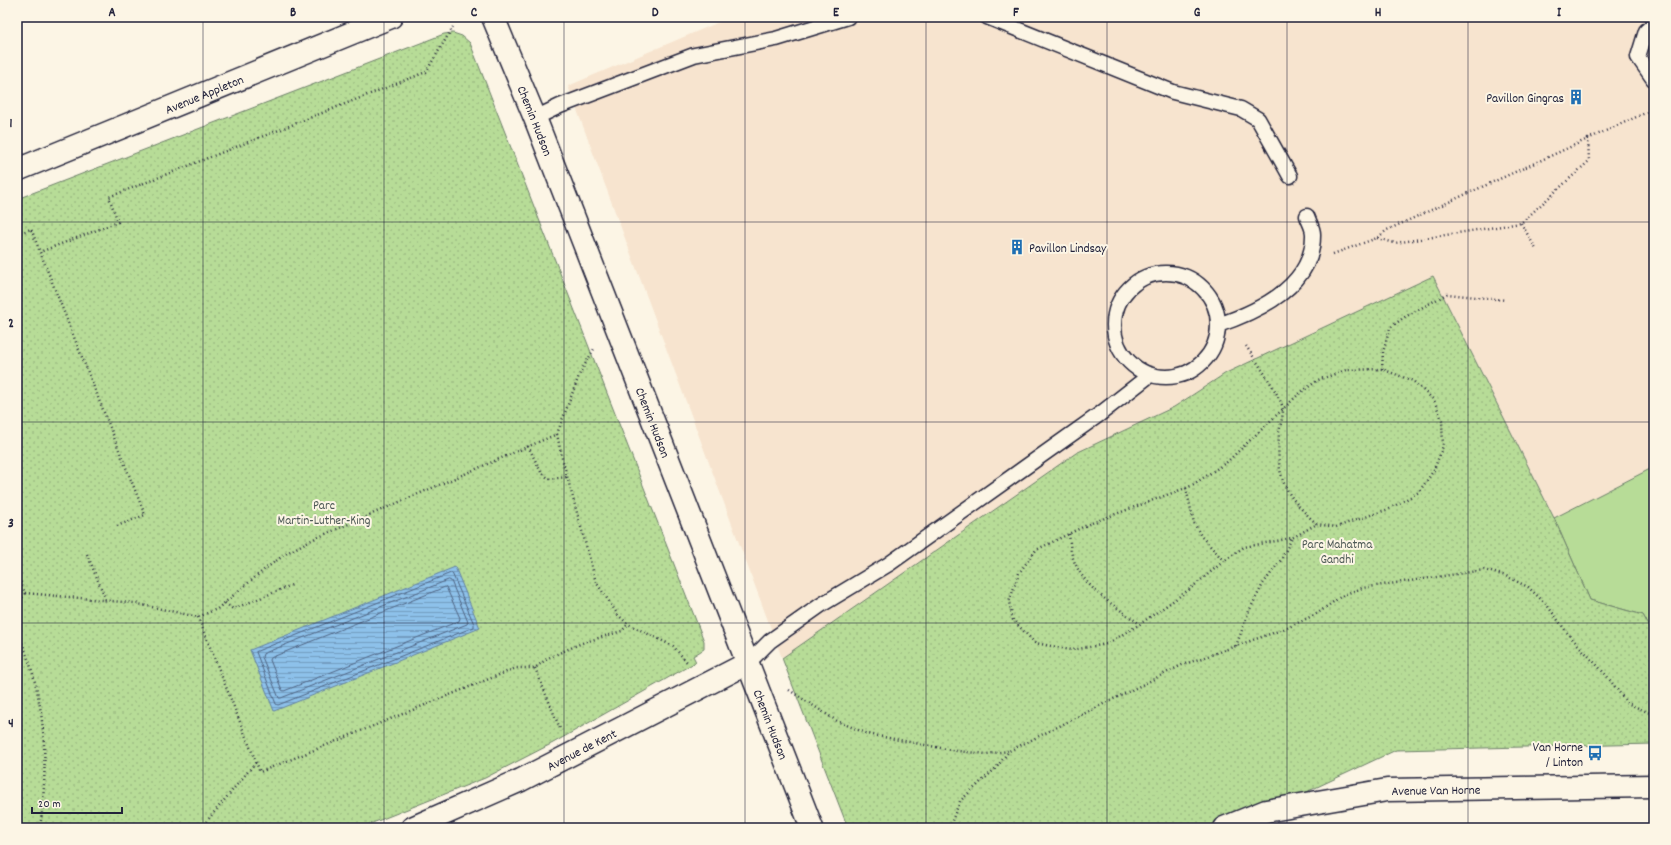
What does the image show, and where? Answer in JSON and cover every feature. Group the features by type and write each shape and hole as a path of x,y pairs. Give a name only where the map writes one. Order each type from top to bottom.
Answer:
{"street":[{"name":"Avenue Appleton","path":"17,170 391,17"},
{"name":"Chemin Hudson","path":"493,17 535,118 812,828"},
{"name":"Avenue de Kent","path":"412,828 522,780 748,663"},
{"name":"Avenue Van Horne","path":"1224,828 1266,811 1387,790 1654,786"}],"lane":[{"path":"535,118 560,106 694,55 776,39 848,17"},
{"path":"987,17 1173,92 1241,109 1258,119 1290,176"},
{"path":"1654,24 1646,31 1638,57 1654,80"},
{"path":"1218,325 1243,317 1276,299 1300,276 1308,263 1313,233 1307,216"},
{"path":"1163,272 1180,274 1196,281 1208,293 1216,308 1218,334 1213,348 1205,361 1193,370 1179,376 1164,378 1150,375 1135,368 1123,357 1116,342 1112,326 1115,310 1122,295 1133,284 1147,275 1163,272"},
{"path":"748,663 770,641 822,605 889,564 1100,414 1150,375"}],"path":[{"path":"40,252 118,222 109,197 426,72 453,27"},
{"path":"1308,263 1377,238 1387,230 1654,109"},
{"path":"1377,238 1395,243 1521,222 1589,161 1588,138"},
{"path":"1521,222 1536,249"},
{"path":"17,234 31,229 145,515 117,526"},
{"path":"1382,369 1383,352 1390,328 1409,314 1447,294 1506,300"},
{"path":"1246,346 1265,373 1283,408 1279,433 1282,480 1297,506 1317,524 1336,527 1389,509 1419,492 1434,470 1443,446 1442,420 1434,400 1413,381 1382,369 1346,370 1318,380 1283,408 1227,462 1186,488 1089,524 1036,550 1019,573 1009,602 1013,620 1035,643 1072,650 1107,644 1140,624 1190,589 1224,561 1244,547 1292,538 1317,524"},
{"path":"594,349 580,373 557,434 567,478 596,582 618,615 628,624 673,646 687,662"},
{"path":"25,593 134,603 198,617 217,609 270,565 287,553 307,542 557,434"},
{"path":"528,446 541,472 549,479 567,478"},
{"path":"1186,488 1194,523 1201,536 1224,561"},
{"path":"17,509 24,506"},
{"path":"1069,534 1072,556 1082,575 1102,597 1140,624"},
{"path":"1236,646 1249,611 1263,584 1281,560 1292,538"},
{"path":"87,554 106,600"},
{"path":"789,690 837,721 868,734 957,752 987,754 1009,751 1182,665 1287,628 1318,613 1343,595 1362,588 1484,570 1506,576 1528,587 1547,604 1568,634 1607,676 1627,703 1652,714 1654,718"},
{"path":"17,575 25,593"},
{"path":"225,603 233,609 292,585"},
{"path":"17,606 25,593"},
{"path":"198,617 260,772 516,668 535,668 548,658 582,643 622,631 628,624"},
{"path":"17,632 32,667 41,719 44,787 40,828"},
{"path":"535,668 563,737"},
{"path":"948,828 960,801 996,768 1009,751"},
{"path":"201,828 256,762"}],"shaded area":[{"path":"731,17 1654,17 1654,467 1554,518 1433,276 1226,373 1174,407 1076,453 782,658 568,86"}],"green space":[{"name":"Parc Martin-Luther-King","path":"453,33 462,36 470,43 704,641 704,649 693,656 696,662 553,743 485,778 360,828 17,828 17,199 444,34"},
{"name":"Parc Mahatma Gandhi","path":"1433,276 1554,518 1590,600 1643,615 1654,635 1654,744 1396,750 1266,811 1224,828 848,828 782,658 1076,453 1174,407 1226,373"},
{"path":"1654,467 1654,635 1643,615 1590,600 1554,518"}],"water":[{"path":"455,567 480,628 274,711 250,650"}],"place":[{"name":"Pavillon Gingras","path":"1576,97"},
{"name":"Pavillon Lindsay","path":"1017,247"},
{"name":"Van Horne / Linton","path":"1595,753"}]}
